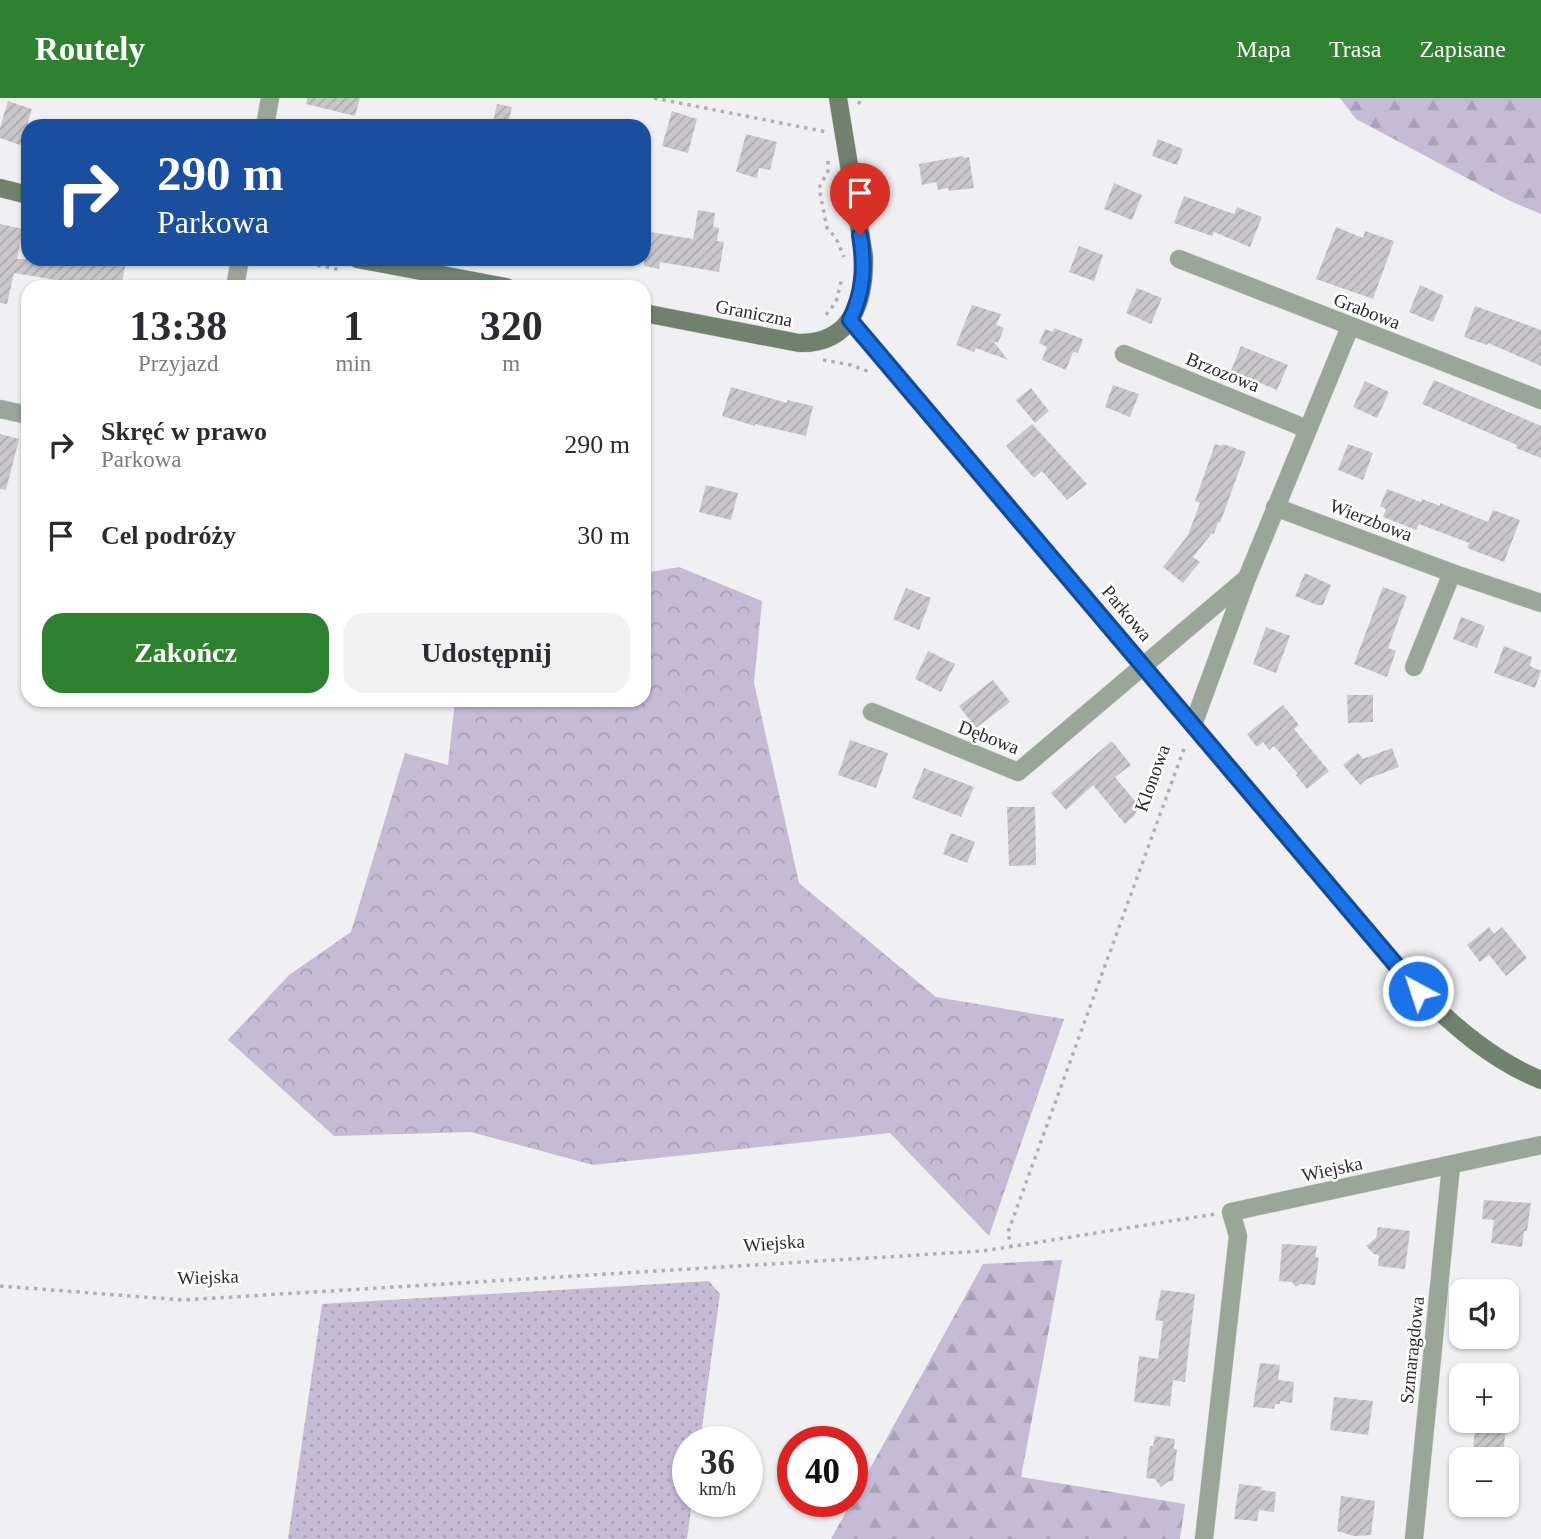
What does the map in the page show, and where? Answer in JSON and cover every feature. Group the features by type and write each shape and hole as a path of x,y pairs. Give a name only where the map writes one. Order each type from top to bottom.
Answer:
{"street":[{"path":"266,119 270,98"},
{"path":"838,98 836,134 864,265 862,289 850,320"},
{"path":"0,188 21,193"},
{"name":"Grabowa","path":"1179,259 1541,400"},
{"path":"394,266 469,280"},
{"name":"Graniczna","path":"651,314 799,343 823,341 833,337 850,320"},
{"name":"Parkowa","path":"850,320 1418,991 1473,1041 1502,1061 1541,1080"},
{"path":"1193,725 1275,507 1350,327"},
{"name":"Brzozowa","path":"1124,354 1307,429"},
{"path":"0,410 21,414"},
{"name":"Wierzbowa","path":"1275,507 1541,603"},
{"path":"1414,667 1452,573"},
{"path":"1143,665 1247,578"},
{"name":"Dębowa","path":"872,712 1018,772 1143,665"},
{"name":"Wiejska","path":"1231,1212 1541,1145"},
{"name":"Szmaragdowa","path":"1414,1539 1451,1166"},
{"path":"1204,1539 1238,1236 1231,1212"}],"path":[{"path":"654,98 836,134"},
{"path":"859,104 863,98"},
{"path":"826,121 836,134"},
{"path":"828,158 828,171 819,188 827,228 836,238 845,263"},
{"path":"817,321 832,308 844,273"},
{"name":"Klonowa","path":"1010,1248 1008,1232 1193,725"},
{"name":"Wiejska","path":"0,1286 183,1300 1010,1248 1231,1212"}],"green space":[{"path":"1340,98 1541,98 1541,214 1510,201 1356,119"},
{"path":"679,567 762,601 754,683 799,883 936,997 1064,1019 989,1236 890,1133 593,1165 471,1132 334,1136 228,1040 289,975 351,932 405,753 448,765 454,707 651,707 651,572"},
{"path":"1062,1260 1021,1477 1185,1504 1180,1539 831,1539 843,1517 868,1517 868,1472 983,1264"},
{"path":"709,1281 720,1294 702,1426 672,1426 672,1517 690,1517 687,1539 288,1539 322,1304"}],"building":[{"path":"307,98 360,98 355,116 306,104"},
{"path":"8,101 32,109 29,119 21,119 20,145 0,138 0,128"},
{"path":"497,104 512,107 509,119 494,119"},
{"path":"672,111 697,119 688,153 662,146"},
{"path":"746,134 777,142 770,170 759,168 757,178 736,172"},
{"path":"1158,139 1183,149 1177,165 1152,156"},
{"path":"969,157 974,188 949,191 948,188 938,190 936,182 922,185 919,164"},
{"path":"1114,183 1142,195 1132,220 1104,209"},
{"path":"1184,196 1234,214 1237,207 1262,217 1250,247 1214,232 1212,236 1174,223"},
{"path":"698,210 715,213 713,227 719,228 717,241 724,242 719,272 660,262 659,269 644,266 651,266 651,232 693,239"},
{"path":"0,224 21,229 17,259 21,259 21,266 125,266 122,280 56,280 14,273 7,304 0,303"},
{"path":"1336,227 1363,238 1365,231 1394,241 1373,299 1316,279"},
{"path":"1079,246 1103,255 1094,281 1069,272"},
{"path":"1420,285 1444,296 1433,322 1409,312"},
{"path":"1137,288 1162,298 1151,324 1126,313"},
{"path":"972,305 1001,314 996,325 1004,328 998,343 993,341 1008,360 976,348 974,352 956,345"},
{"path":"1475,306 1541,330 1541,366 1488,343 1487,345 1464,337"},
{"path":"1054,328 1083,339 1078,353 1073,352 1066,370 1042,360 1047,347 1039,343 1045,329 1053,332"},
{"path":"1241,346 1288,365 1277,390 1231,371"},
{"path":"1434,380 1541,426 1541,458 1422,404"},
{"path":"1365,381 1389,392 1377,418 1353,407"},
{"path":"1113,385 1139,394 1130,417 1105,407"},
{"path":"731,387 787,403 787,400 813,406 806,436 722,416"},
{"path":"1031,388 1049,411 1035,423 1016,400"},
{"path":"1032,424 1087,484 1067,500 1042,471 1034,478 1006,446"},
{"path":"0,434 19,439 6,490 0,489"},
{"path":"1215,444 1246,452 1220,523 1218,522 1214,534 1212,533 1193,557 1200,562 1183,583 1163,567 1188,535 1200,503 1195,501"},
{"path":"1348,444 1373,453 1363,480 1338,470"},
{"path":"706,485 738,493 731,520 699,512"},
{"path":"1387,489 1421,502 1422,499 1440,506 1440,503 1488,522 1493,510 1520,520 1504,562 1467,548 1469,543 1419,524 1416,530 1383,517 1386,509 1380,506"},
{"path":"1305,573 1331,585 1323,605 1295,596"},
{"path":"1383,587 1407,596 1388,648 1396,651 1387,677 1354,664"},
{"path":"906,588 931,598 919,630 893,619"},
{"path":"1461,617 1485,626 1477,648 1453,639"},
{"path":"1266,627 1290,636 1276,673 1253,664"},
{"path":"1504,646 1532,657 1530,666 1541,671 1535,688 1494,673"},
{"path":"928,651 955,664 941,692 915,679"},
{"path":"993,680 1010,702 976,728 959,706"},
{"path":"1347,695 1373,695 1373,722 1348,723"},
{"path":"1283,705 1299,725 1294,729 1329,771 1307,789 1274,746 1269,750 1263,742 1257,747 1247,734"},
{"path":"850,740 888,753 876,788 838,775"},
{"path":"1112,741 1131,765 1115,777 1139,806 1135,815 1125,824 1093,785 1066,810 1051,793"},
{"path":"1392,748 1399,767 1367,779 1360,785 1343,765 1358,753 1363,759"},
{"path":"924,768 974,787 961,817 912,798"},
{"path":"1007,807 1035,807 1036,865 1009,866"},
{"path":"951,833 975,842 967,863 943,854"},
{"path":"1489,927 1494,934 1502,927 1527,958 1506,976 1489,955 1480,962 1467,945"},
{"path":"1484,1200 1531,1203 1522,1247 1491,1243 1494,1220 1482,1219"},
{"path":"1378,1227 1410,1231 1405,1269 1378,1266 1379,1255 1366,1246 1376,1238"},
{"path":"1282,1244 1317,1246 1315,1257 1319,1258 1315,1285 1300,1284 1296,1287 1292,1282 1279,1281"},
{"path":"1161,1290 1195,1294 1185,1382 1173,1380 1170,1406 1134,1402 1139,1356 1158,1359 1163,1321 1155,1320"},
{"path":"1260,1363 1280,1365 1278,1380 1294,1382 1292,1403 1280,1401 1280,1404 1275,1404 1274,1409 1253,1407"},
{"path":"1334,1397 1373,1401 1368,1435 1330,1430"},
{"path":"1475,1433 1505,1433 1504,1447 1473,1447"},
{"path":"1155,1436 1175,1439 1174,1449 1177,1449 1173,1481 1161,1487 1155,1479 1146,1478 1150,1446 1153,1446"},
{"path":"1239,1484 1276,1492 1274,1512 1259,1510 1257,1521 1234,1519"},
{"path":"1341,1496 1375,1501 1371,1535 1354,1536 1337,1531"}],"route":[{"path":"860,235 864,273 862,289 850,320 1418,991"}]}
